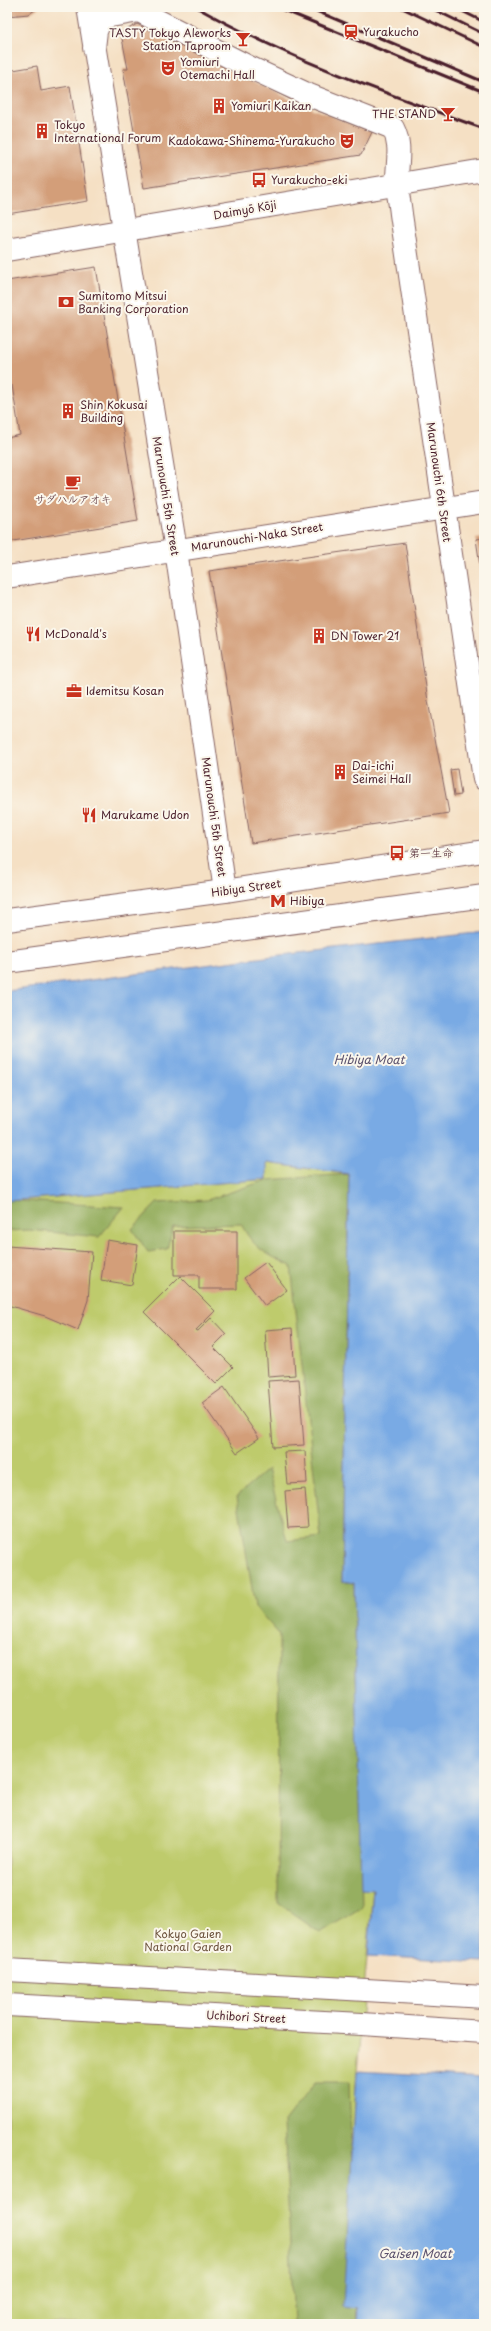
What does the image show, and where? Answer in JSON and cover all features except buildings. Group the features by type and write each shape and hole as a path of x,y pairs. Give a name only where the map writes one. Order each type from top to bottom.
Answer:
{"main road":[{"name":"Marunouchi 5th Street","path":"88,7 123,232 176,550 225,891"},
{"name":"Marunouchi 6th Street","path":"94,48 96,31 100,22 105,17 139,11 251,68 309,95 393,128 397,137 400,153 397,185 442,508 484,779"},
{"name":"Daimyō Kōji","path":"7,250 123,232 484,170"},
{"name":"Marunouchi-Naka Street","path":"7,577 484,502"},
{"name":"Hibiya Street","path":"7,920 225,891 484,851"},
{"path":"7,962 484,896"},
{"path":"7,1970 484,1997"},
{"name":"Uchibori Street","path":"7,2005 484,2032"}],"green space":[{"name":"Kokyo Gaien National Garden","path":"266,1163 349,1174 342,1581 361,1888 373,1888 357,2071 343,2306 358,2308 358,2324 7,2324 7,1201 267,1179"},
{"path":"349,1174 342,1581 354,1583 362,1907 320,1933 278,1903 279,1634 255,1607 237,1496 268,1469 287,1541 321,1537 291,1266 267,1254 256,1245 241,1224 173,1226 167,1249 148,1252 132,1229 157,1203 207,1200 267,1180"},
{"path":"7,1200 124,1207 99,1237 29,1230 7,1231"},
{"path":"315,2082 349,2082 357,2324 294,2324 284,2122"}],"water":[{"name":"Hibiya Moat","path":"484,932 484,1962 368,1956 373,1889 361,1888 354,1583 342,1581 349,1174 267,1163 267,1179 7,1201 7,991 281,955"},
{"name":"Gaisen Moat","path":"357,2071 484,2078 484,2324 357,2324 358,2308 343,2306"}],"railway":[{"path":"196,7 231,26 301,59 484,129"},
{"path":"276,7 484,92"},
{"path":"307,7 484,82"},
{"path":"400,7 484,47"},
{"path":"429,7 484,34"},
{"path":"454,7 484,22"}],"place":[{"name":"Yurakucho","path":"351,32"},
{"name":"TASTY Tokyo Aleworks Station Taproom","path":"243,39"},
{"name":"Yomiuri Otemachi Hall","path":"168,68"},
{"name":"Yomiuri Kaikan","path":"219,106"},
{"name":"THE STAND","path":"448,114"},
{"name":"Tokyo International Forum","path":"42,131"},
{"name":"Kadokawa-Shinema-Yurakucho","path":"347,141"},
{"name":"Yurakucho-eki","path":"259,180"},
{"name":"Sumitomo Mitsui Banking Corporation","path":"66,302"},
{"name":"Shin Kokusai Building","path":"68,411"},
{"name":"サダハルアオキ","path":"73,482"},
{"name":"McDonald's","path":"33,634"},
{"name":"DN Tower 21","path":"319,636"},
{"name":"Idemitsu Kosan","path":"74,691"},
{"name":"Dai-ichi Seimei Hall","path":"340,772"},
{"name":"Marukame Udon","path":"89,815"},
{"name":"第一生命","path":"397,853"},
{"name":"Hibiya","path":"278,901"}]}
